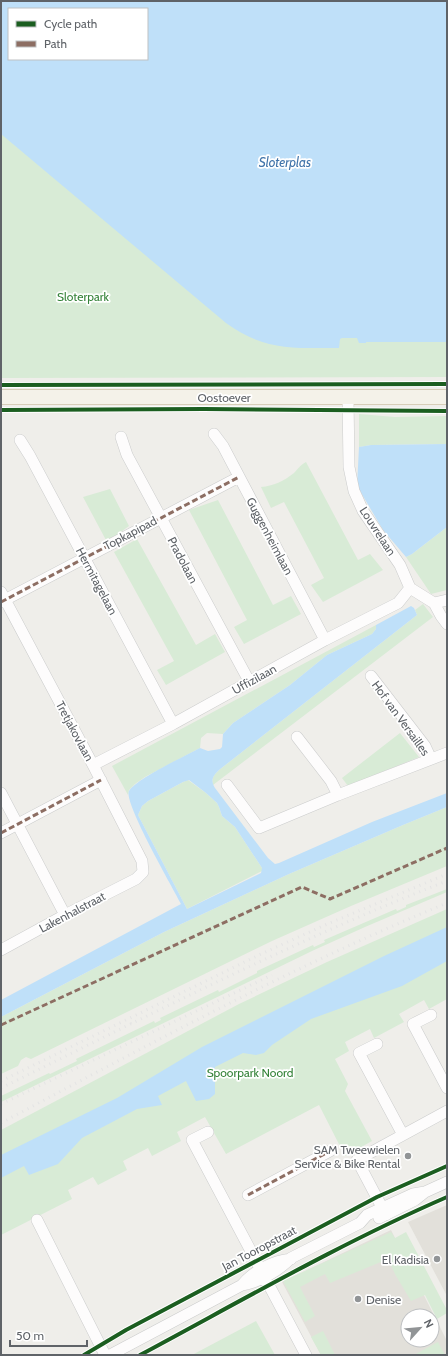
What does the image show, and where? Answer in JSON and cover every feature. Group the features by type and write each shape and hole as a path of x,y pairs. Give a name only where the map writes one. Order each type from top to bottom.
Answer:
{"main road":[{"name":"Oostoever","path":"1,397 447,397"}],"street":[{"name":"Louvrelaan","path":"348,396 349,467 354,491 363,511 400,565 410,588"},
{"name":"Guggenheimlaan","path":"214,434 223,446 325,640"},
{"name":"Pradolaan","path":"121,437 127,455 249,681"},
{"name":"Hermitagelaan","path":"20,440 30,456 173,724"},
{"name":"Topkapipad","path":"2,598 84,558 238,477"},
{"path":"410,588 434,603 447,624"},
{"name":"Uffizilaan","path":"93,765 173,724 249,681 398,602 410,588"},
{"name":"Tretjakovlaan","path":"2,598 101,780 142,861 143,872"},
{"path":"434,603 447,600"},
{"name":"Hof van Versailles","path":"370,676 425,746 431,759"},
{"path":"297,737 331,781 338,794"},
{"name":"Hof van Versailles","path":"227,785 259,828 338,794 447,753"},
{"path":"1,833 101,780"},
{"path":"1,793 65,915"},
{"name":"Lakenhalstraat","path":"1,950 136,879 143,872"},
{"path":"430,1015 413,1024 447,1088"},
{"path":"377,1044 359,1054 403,1135"},
{"path":"384,1211 357,1160 447,1111"},
{"path":"208,1132 192,1140 306,1355"},
{"path":"248,1195 330,1151"},
{"name":"Jan Tooropstraat","path":"110,1355 242,1285 249,1276 263,1273 279,1260 291,1258 360,1223 370,1222 384,1211 415,1200 425,1192 447,1182"},
{"path":"37,1220 105,1355"}],"shaded area":[{"name":"El Kadisia","path":"447,1205 447,1296 408,1222"},
{"name":"Denise","path":"391,1230 430,1308 400,1308 400,1348 440,1348 440,1327 447,1341 447,1355 321,1355 282,1282"}],"green space":[{"name":"Sloterpark","path":"1,125 447,328 447,377 1,378"},
{"path":"359,414 395,417 447,416 447,444 371,445 359,447"},
{"path":"306,462 358,560 370,554 383,570 323,602 311,585 324,578 284,502 271,508 261,487 270,486 282,481"},
{"path":"110,489 129,526 107,542 83,497"},
{"path":"218,500 273,605 291,596 301,614 244,644 234,627 247,620 189,510"},
{"path":"447,527 447,590 431,594 406,557"},
{"path":"137,539 196,645 215,634 225,652 166,685 157,670 174,661 114,552"},
{"path":"423,604 433,617 213,785 213,777 219,770 417,615 415,610"},
{"path":"376,625 376,629 372,634 327,655 290,685 233,723 223,734 207,733 201,738 200,748 145,777 129,790 128,795 112,766"},
{"path":"400,733 419,757 348,786 342,778"},
{"path":"188,780 217,803 222,816 235,827 262,868 262,871 187,909 138,815 142,806 148,801"},
{"path":"447,807 447,866 272,941 31,1059 26,1057 21,1060 18,1066 1,1074 1,1017 164,932 289,874"},
{"path":"447,889 447,892 312,951 1,1102 1,1096 77,1061 76,1059 154,1021 155,1023 161,1020 160,1018 218,990 219,992 257,973 257,971 313,945 314,947 325,942 324,940"},
{"name":"Spoorpark Noord","path":"447,909 447,999 429,1009 424,1000 399,1014 404,1022 374,1038 370,1029 345,1042 349,1051 335,1059 348,1084 345,1091 372,1141 345,1156 319,1105 226,1154 205,1117 177,1132 181,1141 152,1156 148,1148 123,1161 127,1170 98,1185 93,1177 68,1190 72,1199 1,1235 1,1130 239,1004 327,962"},
{"path":"391,1232 395,1238 406,1232 447,1310 447,1313 440,1317 440,1308 432,1308 425,1295 411,1301 388,1259 330,1283 325,1274 300,1287 315,1316 305,1322 283,1281"},
{"path":"256,1321 275,1355 192,1355"},
{"path":"323,1331 335,1355 321,1355 311,1337"},
{"path":"440,1346 445,1355 414,1355 427,1348 440,1348"}],"water":[{"name":"Sloterplas","path":"1,1 447,1 447,342 359,343 357,338 342,338 340,339 339,348 280,346 254,339 226,323 1,134"},
{"path":"447,444 447,527 406,557 383,530 357,486 359,447 371,445"},
{"path":"411,606 414,608 417,615 219,770 213,778 213,785 268,858 275,864 372,822 447,793 447,807 289,874 164,932 1,1017 1,1000 181,904 133,811 129,798 129,791 133,786 151,774 200,748 208,751 220,749 222,747 223,734 233,723 290,685 327,655 372,634 376,629 376,625","holes":["189,780 217,803 222,816 235,827 262,868 261,873 187,909 138,815 142,806 148,801"]},
{"path":"447,927 447,961 402,986 311,1019 272,1045 264,1053 256,1055 243,1053 215,1067 215,1094 209,1099 196,1101 186,1081 158,1096 162,1105 137,1109 82,1138 58,1164 29,1175 24,1166 1,1178 1,1155 117,1098 202,1047 384,956"}],"railway":[{"path":"1,1081 261,954 325,925 447,874"},
{"path":"1,1088 277,953 447,881"},
{"path":"1,1123 221,1007 333,953 447,903"},
{"path":"1,1104 272,975"}],"marked path":[{"path":"1,602 239,477"},
{"path":"1,833 101,780"},
{"path":"1,1025 302,887 330,899 447,848"},
{"path":"248,1195 330,1151"}],"cycle path":[{"path":"1,385 447,384"},
{"path":"1,410 204,409 447,411"},
{"path":"84,1355 126,1330 377,1197 447,1166"},
{"path":"140,1355 330,1253 447,1197"}],"place":[{"name":"SAM Tweewielen Service & Bike Rental","path":"408,1156"},
{"name":"El Kadisia","path":"437,1259"},
{"name":"Denise","path":"358,1299"}]}
